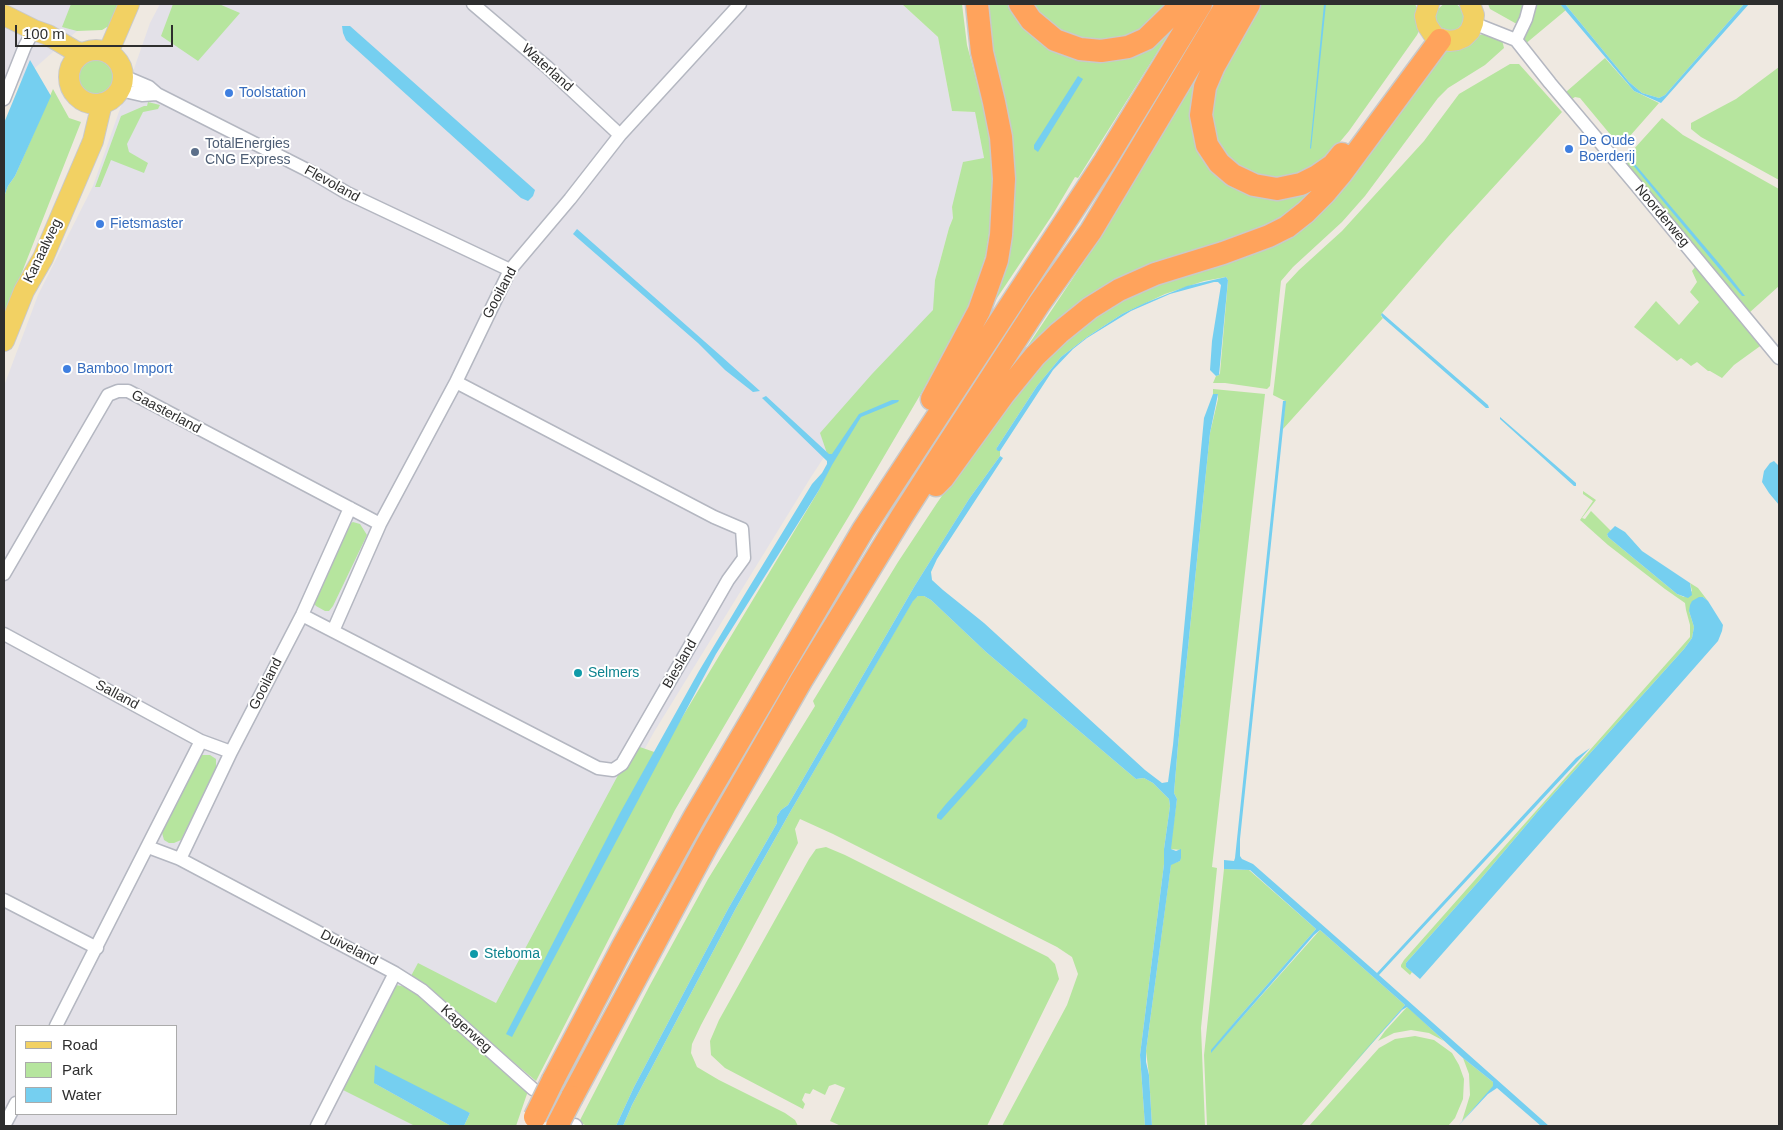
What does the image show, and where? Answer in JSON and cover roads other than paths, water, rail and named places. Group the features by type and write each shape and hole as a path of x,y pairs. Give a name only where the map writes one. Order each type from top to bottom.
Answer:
{"highway":[{"path":"863,530 885,476 903,449 972,327 997,260 1004,207 1001,137 982,52 977,4"},
{"path":"1020,4 1031,20 1055,40 1080,49 1101,51 1128,47 1146,39 1182,4"},
{"path":"532,1121 543,1084 623,946 694,816 863,530 1105,161 1201,4"},
{"path":"570,1126 572,1097 707,845 801,681 902,516 1039,304 1091,231 1227,4"},
{"path":"1249,4 1214,66 1205,87 1201,115 1203,134 1207,145 1219,163 1233,176 1265,188 1277,189 1301,184 1333,165 1436,36"},
{"path":"902,516 943,478 1004,394 1035,356 1059,333 1090,308 1118,290 1155,274 1230,251 1269,236 1287,227 1306,212 1341,174 1436,36"}],"main road":[{"path":"108,53 129,4"},
{"path":"1427,5 1425,16 1427,25 1436,36 1449,41 1464,37 1470,31 1472,14"},
{"path":"4,15 82,53"},
{"path":"34,30 62,58 69,70"},
{"path":"91,50 100,50 108,53 119,62 122,83 112,98 102,104 82,101 72,90 68,77 72,63 82,53 91,50"},
{"name":"Kanaalweg","path":"82,101 87,127 84,162"},
{"name":"Kanaalweg","path":"4,341 24,291 43,258 93,141 102,104"}],"street":[{"name":"Waterland","path":"473,4 547,67 620,135"},
{"name":"Gooiland","path":"333,631 380,524 456,382 510,270 570,199 620,135 740,4"},
{"path":"1472,14 1516,40 1526,19 1530,4"},
{"path":"4,99 25,46 34,30"},
{"name":"Noorderweg","path":"1516,40 1779,358"},
{"name":"Flevoland","path":"122,83 142,95 157,94 307,170 347,193 510,270"},
{"name":"Biesland","path":"302,615 598,768 613,770 622,764 728,580 744,558 742,530 456,382"},
{"name":"Gaasterland","path":"4,574 108,394 118,391 128,391 380,524"},
{"name":"Gooiland","path":"180,859 231,752 302,615 350,508"},
{"name":"Salland","path":"4,634 201,741 231,752"},
{"path":"57,1025 98,948 201,741"},
{"name":"Duiveland","path":"148,847 180,859 395,972"},
{"path":"4,900 98,948"},
{"path":"317,1126 395,972"},
{"name":"Kagerweg","path":"395,972 422,990 543,1084"},
{"path":"4,1126 15,1105"}],"water":[{"path":"1324,4 1326,4 1311,149 1310,148"},
{"path":"1560,4 1565,4 1629,82 1642,93 1659,98 1665,95 1744,4 1749,4 1661,103 1634,91"},
{"path":"342,26 350,26 535,190 533,196 528,201 521,198 346,40"},
{"path":"30,60 51,96 4,197 4,123"},
{"path":"1078,76 1083,79 1038,152 1034,149 1034,145"},
{"path":"1634,163 1745,296 1742,296 1632,164"},
{"path":"577,229 760,391 753,392 725,370 698,343 573,234"},
{"path":"1226,277 1228,280 1219,375 1216,376 1210,370 1212,341 1221,285 1218,282 1214,282 1170,294 1131,311 1087,338 1073,349 1053,370 1000,451 996,449 1037,386 1061,357 1087,337 1122,314 1145,303 1187,286"},
{"path":"1382,313 1488,405 1489,408 1486,408 1383,318"},
{"path":"1213,394 1218,394 1210,433 1174,793 1177,799 1171,849 1176,851 1181,849 1181,858 1180,861 1171,865 1146,1051 1152,1126 1145,1126 1140,1055 1164,864 1164,849 1170,806 1169,799 1153,783 1144,778 1136,779 986,652 931,600 924,596 918,596 913,601 736,908 632,1105 623,1126 616,1126 634,1087 728,909 777,823 777,816 788,805 914,587 969,499 1000,456 1003,458 937,559 931,572 932,580 984,623 1145,770 1162,783 1168,782 1204,418"},
{"path":"766,396 829,454 832,454 859,414 892,400 899,400 861,417 819,490 716,654 512,1037 506,1034 620,813 699,671 812,484 827,464 827,461 762,398"},
{"path":"1283,401 1286,401 1240,839 1240,856 1242,859 1253,864 1377,973 1576,758 1590,748 1379,975 1549,1126 1541,1126 1497,1088 1488,1094 1458,1126 1493,1086 1493,1082 1463,1058 1407,1007 1402,1010 1345,1073 1405,1005 1320,930 1211,1053 1211,1050 1238,1018 1316,929 1250,870 1224,869 1224,860 1234,861 1235,858"},
{"path":"1500,417 1576,483 1576,486 1500,419"},
{"path":"1774,461 1779,466 1779,505 1762,482 1764,471"},
{"path":"1615,526 1625,532 1642,551 1690,583 1692,595 1688,598 1677,594 1608,537 1607,534"},
{"path":"1703,597 1708,601 1723,625 1718,641 1420,979 1406,967 1406,963 1539,810 1684,649 1692,638 1694,627 1689,611 1690,605 1692,601"},
{"path":"1024,718 1028,720 1026,727 941,820 937,818 937,815 946,804"},
{"path":"375,1065 470,1113 464,1126 451,1126 374,1083"}],"place":[{"name":"Toolstation","path":"229,93"},
{"name":"De Oude Boerderij","path":"1569,149"},
{"name":"TotalEnergies CNG Express","path":"195,152"},
{"name":"Fietsmaster","path":"100,224"},
{"name":"Bamboo Import","path":"67,369"},
{"name":"Selmers","path":"578,673"},
{"name":"Steboma","path":"474,954"}]}
